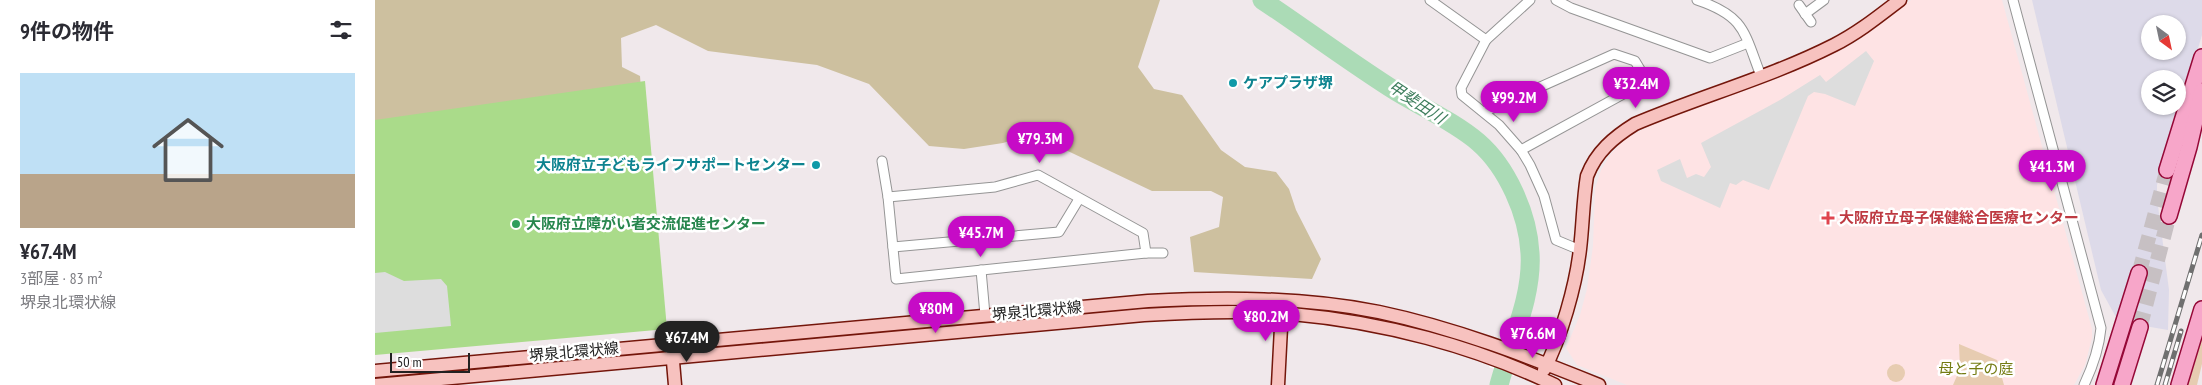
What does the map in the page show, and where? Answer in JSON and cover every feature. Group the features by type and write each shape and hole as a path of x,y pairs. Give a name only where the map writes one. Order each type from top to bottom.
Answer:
{"main road":[{"path":"1539,381 1565,314 1575,279 1580,250 1587,176 1591,164 1611,141 1635,124 1761,76 1833,46 1871,23 1900,0"},
{"path":"2167,170 2202,57"},
{"path":"2169,216 2189,147 2202,91"},
{"path":"2104,385 2139,273"},
{"name":"堺泉北環状線","path":"375,370 1148,300 1221,297 1282,300 1379,312 1449,330 1547,364 1599,385"},
{"path":"1277,385 1282,300"},
{"path":"2179,385 2202,309"},
{"name":"堺泉北環状線","path":"375,385 672,357 1207,311 1281,314 1346,321 1434,339 1517,368 1539,381 1554,385"},
{"path":"2122,385 2140,327"},
{"path":"671,344 675,385"},
{"path":"1547,364 1554,385"}],"street":[{"path":"1430,0 1487,40"},
{"path":"1529,0 1487,40 1461,88 1462,95 1499,125 1521,150 1544,196 1556,240 1580,250"},
{"path":"1556,0 1571,8 1710,58 1748,43"},
{"path":"1697,0 1717,7 1731,15 1740,25 1761,76"},
{"path":"1805,14 1825,0"},
{"path":"2013,0 2101,328 2094,364 2084,385"},
{"path":"1799,5 1811,22"},
{"path":"1484,112 1614,54 1635,61 1647,81 1521,150"},
{"path":"882,161 888,197 896,279 1146,253 1163,253"},
{"path":"888,197 995,187 1038,176 1143,233 1146,253"},
{"path":"893,247 1059,232 1079,199"},
{"path":"981,270 985,315"}],"shaded area":[{"path":"375,0 1160,0 1138,67 1154,89 1182,95 1221,150 1245,167 1276,172 1289,189 1296,210 1321,259 1312,279 1194,272 1190,237 1219,227 1223,197 1211,191 1152,191 1032,134 1003,143 964,149 929,146 869,84 817,65 708,51 656,25 621,38 622,67 640,76 659,317 375,132"},
{"name":"大阪府立母子保健総合医療センター","path":"1911,0 2002,0 2092,329 2092,338 2085,365 2074,385 1627,385 1577,365 1566,348 1580,315 1587,289 1593,246 1595,189 1601,170 1611,154 1625,139 1658,121 1833,54 1856,42"},
{"path":"2032,0 2202,0 2202,35 2186,88 2186,70 2141,70 2141,115 2178,115 2157,185 2169,290 2168,330 2133,324 2146,276 2130,271 2117,319 2101,290"},
{"path":"1866,51 1874,61 1855,106 1825,94 1814,92 1808,96 1769,190 1743,180 1736,185 1730,183 1720,208 1661,181 1657,170 1680,159 1687,178 1696,174 1704,177 1711,167 1701,143 1780,100 1820,75 1826,82"},
{"path":"385,272 404,281 441,279 447,286 451,326 375,333 375,273"}],"green space":[{"name":"大阪府立障がい者交流促進センター","path":"645,81 667,329 375,355 375,120"},
{"path":"2202,332 2202,364 2197,385 2187,385"},
{"name":"母と子の庭","path":"1959,344 1997,360 2004,385 1953,385 1960,369"},
{"path":"1892,364 1900,364 1905,369 1903,380 1892,382 1887,377 1887,369"}],"pier":[{"path":"1500,336 1525,345 1514,376 1489,367"}],"waterway":[{"name":"甲斐田川","path":"1262,0 1380,81 1469,135 1488,152 1507,178 1525,223 1530,253 1530,270 1520,320 1499,385"}],"tunnel":[{"path":"2139,273 2167,170"},
{"path":"2140,327 2169,216"}],"railway":[{"path":"2157,385 2202,235"},
{"path":"2165,385 2181,331"}],"place":[{"name":"ケアプラザ堺","path":"1233,83"},
{"name":"大阪府立子どもライフサポートセンター","path":"816,165"},
{"name":"大阪府立母子保健総合医療センター","path":"1828,218"},
{"name":"大阪府立障がい者交流促進センター","path":"516,224"}]}
